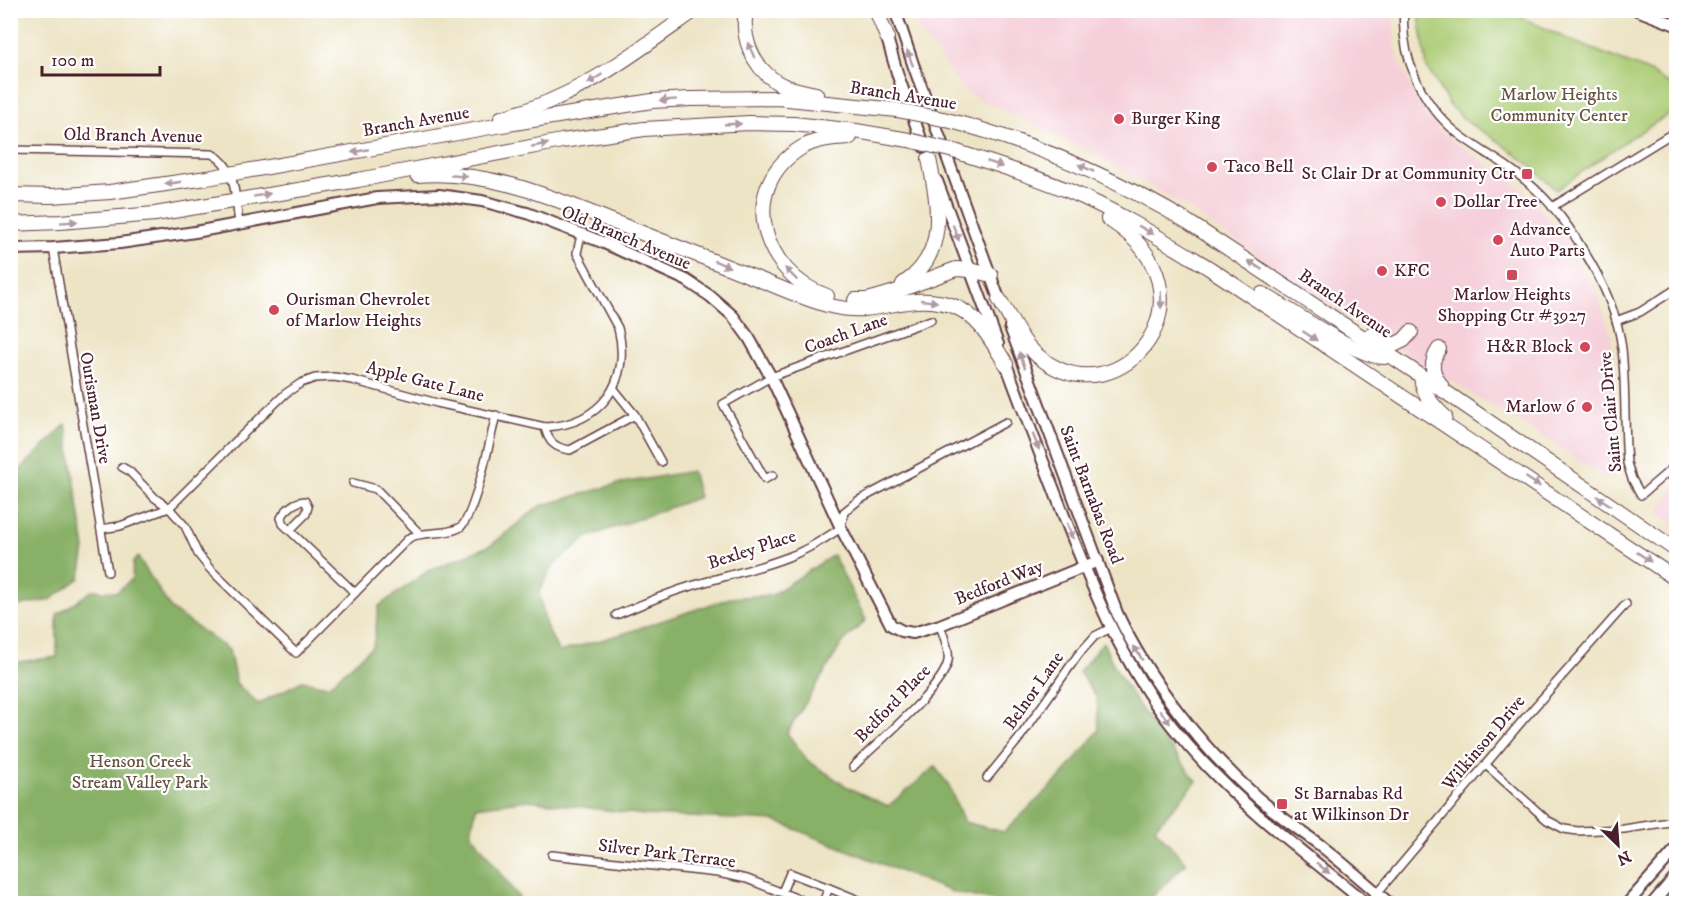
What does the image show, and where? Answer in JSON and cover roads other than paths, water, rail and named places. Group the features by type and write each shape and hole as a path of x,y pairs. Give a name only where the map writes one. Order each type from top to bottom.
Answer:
{"highway":[{"path":"406,142 515,114 554,100 592,81 695,10"},
{"path":"746,10 744,24 747,42 763,71 776,82 790,88 873,106"},
{"path":"876,10 886,38"},
{"name":"Branch Avenue","path":"10,195 90,194 231,174 652,101 778,98 873,106 943,119 988,130 1082,166 1188,222 1447,393 1677,550"},
{"path":"10,224 155,214 358,180 476,156 644,129 749,123 794,124 909,140 954,151 1036,179 1068,190 1101,206 1209,268 1677,579"},
{"path":"885,136 819,140 802,147 787,158 773,175 766,192 762,213 765,231 772,249 783,265 813,291 830,297 850,300 868,300 883,296 956,270 970,270 991,275"},
{"path":"883,296 911,279 924,264 933,245 939,213 929,159"},
{"path":"358,180 428,174 477,177 504,182 558,200 823,304 839,308 862,309 920,300 946,303 959,308 985,330 1006,364"},
{"path":"999,299 1023,341 1039,357 1064,370 1082,374 1110,371 1135,357 1154,334 1158,323 1161,310 1160,286 1153,267 1136,242 1111,220 1050,190 1036,179"},
{"path":"1209,268 1264,295 1359,350 1378,357 1390,357"},
{"path":"1303,298 1394,345 1404,340 1411,332"},
{"path":"1439,349 1432,362 1432,369 1435,378 1447,393"},
{"path":"1420,376 1426,395 1434,407 1487,452"}],"main road":[{"name":"Saint Barnabas Road","path":"881,10 886,38 915,126 1083,567 1127,658 1157,706 1208,768 1250,809 1367,903"},
{"name":"Saint Barnabas Road","path":"896,10 914,67 999,299 1117,613 1133,645 1189,725 1216,756 1257,796 1390,903"},
{"path":"1637,10 1651,13 1677,25"},
{"name":"Old Branch Avenue","path":"10,249 120,243 377,198 439,195 482,201 527,213 602,242 686,280 710,296 733,316 749,338 771,377 841,528 891,625 902,631 913,633"},
{"name":"Bedford Way","path":"913,633 940,625 1098,561"},
{"path":"1627,903 1677,849"},
{"path":"1652,903 1677,876"}],"street":[{"name":"Saint Clair Drive","path":"1404,10 1404,30 1411,68 1434,110 1457,133 1518,174 1552,207 1582,248 1605,292 1616,321 1622,349 1627,463 1632,479 1641,495 1677,465"},
{"path":"1552,207 1677,131"},
{"name":"Old Branch Avenue","path":"10,150 212,154 225,164 231,174"},
{"path":"231,174 239,223"},
{"path":"581,235 577,253 607,306 621,339 620,372 614,389 635,415 661,462"},
{"name":"Ourisman Drive","path":"53,248 108,572"},
{"path":"1616,321 1643,311 1677,289"},
{"name":"Coach Lane","path":"773,475 765,479 723,404 771,377 931,320"},
{"name":"Apple Gate Lane","path":"101,529 120,526 170,508 285,394 301,383 315,378 334,376 437,403 545,427 559,427 584,418 614,389"},
{"path":"122,467 129,471 155,498 170,508 185,526 198,554 210,568 296,653 387,562 400,546 418,533 447,532 465,524 474,499 496,415"},
{"path":"545,427 548,438 554,445 570,450 635,415"},
{"path":"841,528 844,512 859,500 1006,422"},
{"path":"353,483 376,489 418,533"},
{"name":"Bexley Place","path":"616,615 682,589 790,557 841,528"},
{"path":"290,530 354,593"},
{"name":"Wilkinson Drive","path":"1367,903 1522,720 1626,604"},
{"name":"Bedford Place","path":"853,767 905,717 943,676 948,660 948,650 940,625"},
{"name":"Belnor Lane","path":"987,778 1018,740 1078,655 1095,636 1111,628"},
{"path":"1486,765 1547,820 1564,829 1578,831 1624,829 1677,821"},
{"name":"Silver Park Terrace","path":"552,855 718,873 747,879 811,903"},
{"path":"782,892 790,873 868,903"},
{"path":"822,903 829,888"}],"place":[{"name":"Burger King","path":"1119,119"},
{"name":"Taco Bell","path":"1212,167"},
{"name":"St Clair Dr at Community Ctr","path":"1527,174"},
{"name":"Dollar Tree","path":"1441,202"},
{"name":"Advance Auto Parts","path":"1498,240"},
{"name":"KFC","path":"1382,271"},
{"name":"Marlow Heights Shopping Ctr #3927","path":"1512,275"},
{"name":"Ourisman Chevrolet of Marlow Heights","path":"274,310"},
{"name":"H&R Block","path":"1585,347"},
{"name":"Marlow 6","path":"1587,407"},
{"name":"St Barnabas Rd at Wilkinson Dr","path":"1282,804"}],"park label":[{"name":"Marlow Heights Community Center","path":"1559,106"},
{"name":"Henson Creek Stream Valley Park","path":"140,772"}]}
